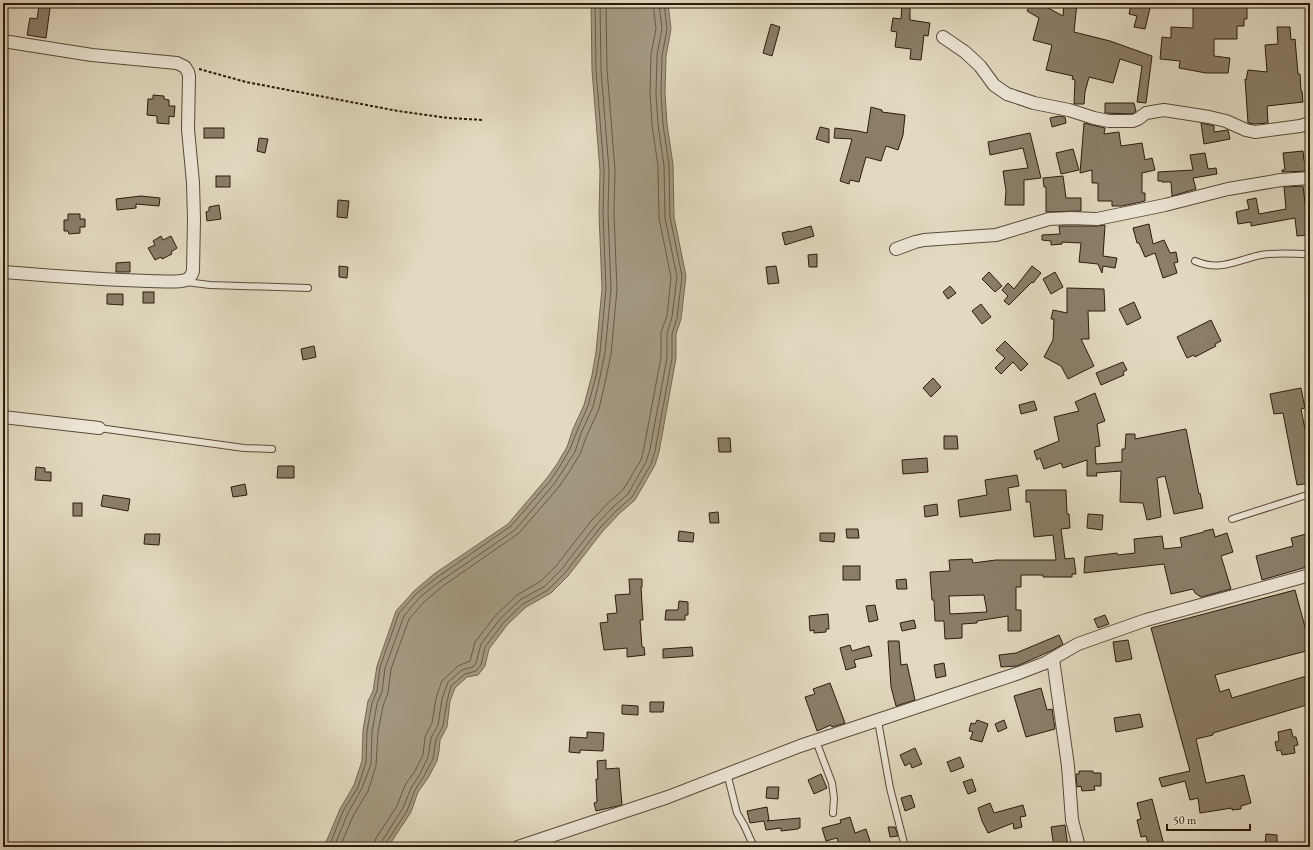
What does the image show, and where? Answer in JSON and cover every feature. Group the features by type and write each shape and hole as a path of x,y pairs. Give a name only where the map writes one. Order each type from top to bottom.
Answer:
{"street":[{"path":"943,37 968,54 980,66 994,85 1007,94 1034,103 1069,110 1094,118 1109,121 1133,121 1146,113 1164,110 1194,114 1226,121 1246,130 1255,132 1300,126 1310,122"},
{"path":"3,41 92,55 162,61 182,65 187,70 188,76 188,129 193,183 194,219 193,271 192,276 187,280 76,278 3,272"},
{"path":"896,249 924,240 996,235 1049,219 1098,219 1228,189 1281,180 1310,178"},
{"path":"3,417 99,428"},
{"path":"518,847 668,797 727,773 934,700 1019,673 1053,659 1078,644 1146,620 1310,575"},
{"path":"1053,659 1066,754 1072,820 1079,847"}],"lane":[{"path":"1195,261 1203,264 1220,265 1241,262 1261,255 1287,253 1310,254"},
{"path":"180,281 210,285 308,288"},
{"path":"99,428 244,448 272,449"},
{"path":"1232,519 1310,494"},
{"path":"878,721 890,788 905,847"},
{"path":"816,741 834,790 833,813"},
{"path":"727,773 737,813 754,847"}],"path":[{"path":"182,65 246,82 398,112 448,118 484,120"}],"water":[{"path":"591,3 668,3 671,29 666,56 665,93 667,124 673,165 674,217 686,276 681,319 676,334 676,358 659,452 655,465 635,500 602,532 568,576 551,593 526,607 507,625 489,649 485,666 478,675 467,677 455,688 450,701 447,727 440,740 437,761 428,778 418,792 411,812 388,847 324,847 340,809 354,785 362,761 363,730 368,701 373,691 377,666 396,611 414,591 434,574 508,524 557,464 567,447 584,405 596,352 602,289 599,213 600,171 592,70"}],"building":[{"path":"902,3 910,3 910,20 930,23 928,36 924,35 921,60 910,59 911,49 895,47 897,32 891,31 893,18 901,19"},
{"path":"1031,3 1039,3 1063,16 1064,3 1077,3 1074,32 1110,41 1152,56 1146,103 1137,102 1142,66 1120,59 1113,83 1089,77 1085,92 1084,104 1074,104 1075,80 1072,79 1073,76 1046,70 1052,45 1033,40 1039,18 1027,11"},
{"path":"1193,3 1247,3 1247,19 1244,19 1244,26 1237,26 1237,39 1214,39 1214,56 1230,58 1228,73 1206,73 1179,68 1180,61 1160,59 1162,37 1171,38 1171,27 1193,28"},
{"path":"1131,4 1150,8 1145,29 1134,27 1137,16 1129,14"},
{"path":"39,6 50,8 46,38 27,35 30,18 37,19"},
{"path":"771,24 780,27 772,56 763,53"},
{"path":"1277,27 1290,27 1291,40 1295,39 1298,74 1300,74 1303,102 1267,106 1268,123 1248,123 1245,79 1246,80 1248,70 1267,72 1265,45 1278,44"},
{"path":"153,95 164,96 164,99 169,100 169,106 175,106 174,117 169,116 169,124 157,123 157,116 147,115 148,99 153,99"},
{"path":"1105,103 1134,103 1136,111 1132,114 1105,113"},
{"path":"871,107 882,110 882,112 905,115 903,135 898,150 886,146 881,161 866,157 859,182 850,180 849,184 840,181 852,139 834,138 835,128 867,133"},
{"path":"1059,116 1065,117 1066,123 1052,127 1050,118"},
{"path":"1084,123 1105,128 1104,134 1119,132 1121,146 1142,143 1145,160 1152,158 1155,170 1142,173 1142,193 1145,193 1145,201 1122,206 1112,206 1112,201 1098,201 1098,183 1092,183 1092,170 1080,173"},
{"path":"1201,123 1214,126 1214,132 1228,130 1230,139 1204,144"},
{"path":"820,127 829,129 829,143 816,139"},
{"path":"204,128 224,128 224,138 204,138"},
{"path":"1030,133 1041,178 1024,180 1024,205 1005,205 1006,191 1003,171 1028,168 1023,148 990,155 988,142"},
{"path":"259,138 268,139 265,153 257,151"},
{"path":"1073,149 1079,170 1061,174 1056,153"},
{"path":"1303,151 1304,161 1310,161 1310,171 1282,172 1282,170 1285,170 1283,153"},
{"path":"1205,153 1208,169 1216,168 1217,174 1193,178 1196,189 1172,196 1171,182 1158,181 1158,172 1193,170 1190,155"},
{"path":"216,176 230,176 230,187 216,187"},
{"path":"1063,176 1066,198 1081,198 1081,211 1046,212 1046,187 1044,187 1043,178"},
{"path":"1303,186 1309,235 1297,236 1295,218 1251,226 1251,222 1238,224 1236,212 1249,209 1247,200 1256,198 1259,214 1286,209 1284,187"},
{"path":"141,196 160,198 159,206 136,204 136,208 117,210 116,199"},
{"path":"338,200 349,201 347,218 337,217"},
{"path":"219,205 221,219 207,221 206,212 209,211 209,207"},
{"path":"68,214 80,214 80,219 85,219 85,227 80,227 80,233 69,234 68,231 64,231 64,220 68,220"},
{"path":"1149,224 1153,244 1164,240 1170,253 1176,252 1178,262 1174,263 1177,273 1163,278 1155,253 1145,257 1139,243 1137,243 1133,228"},
{"path":"1105,225 1103,256 1117,258 1115,268 1103,266 1102,273 1098,264 1079,262 1081,243 1062,242 1062,244 1051,245 1051,241 1042,240 1042,235 1060,234 1059,226"},
{"path":"811,226 814,236 785,245 782,233"},
{"path":"161,236 163,240 171,236 177,248 171,252 172,254 162,259 161,257 155,260 148,248 155,245 153,241"},
{"path":"817,254 817,267 809,267 808,255"},
{"path":"130,262 130,272 116,272 116,263"},
{"path":"339,266 348,267 347,278 339,277"},
{"path":"776,266 779,283 768,284 766,267"},
{"path":"1032,266 1041,273 1033,283 1032,282 1009,305 1004,301 1008,296 1002,290 1008,283 1014,289"},
{"path":"989,272 1002,286 995,292 982,279"},
{"path":"1055,272 1063,287 1051,294 1043,279"},
{"path":"950,286 956,293 948,299 943,292"},
{"path":"1067,288 1104,289 1105,311 1088,311 1089,339 1081,339 1094,366 1068,379 1061,366 1044,357 1053,340 1054,319 1051,319 1053,310 1067,313"},
{"path":"143,292 154,292 154,303 143,303"},
{"path":"107,294 123,294 123,305 107,304"},
{"path":"1134,302 1141,318 1127,325 1119,309"},
{"path":"981,304 991,317 982,324 972,311"},
{"path":"1211,320 1221,341 1215,344 1216,346 1195,357 1194,355 1187,358 1177,337"},
{"path":"1005,341 1028,364 1021,371 1013,362 1001,374 995,368 1005,358 996,350"},
{"path":"314,346 316,357 303,360 301,349"},
{"path":"1123,362 1127,370 1123,372 1124,375 1101,385 1096,373"},
{"path":"933,378 941,387 931,397 923,388"},
{"path":"1301,388 1305,408 1301,409 1305,429 1310,428 1310,483 1297,485 1283,413 1274,414 1270,394"},
{"path":"1095,393 1105,421 1097,424 1100,446 1095,447 1096,464 1122,462 1122,449 1125,449 1126,434 1135,434 1135,439 1186,429 1203,508 1174,514 1165,476 1157,478 1161,517 1147,520 1143,503 1120,502 1121,471 1096,473 1097,476 1087,476 1087,460 1063,468 1061,463 1044,469 1040,458 1037,460 1034,451 1059,441 1054,417 1079,411 1075,402"},
{"path":"1034,401 1037,410 1021,414 1019,405"},
{"path":"944,436 957,436 958,449 944,449"},
{"path":"718,438 730,438 731,452 719,452"},
{"path":"927,458 928,472 903,474 902,460"},
{"path":"278,466 294,466 294,478 277,478"},
{"path":"36,467 45,468 45,472 51,472 51,481 35,480"},
{"path":"1017,475 1019,486 1008,488 1011,510 960,517 958,500 987,495 985,480"},
{"path":"245,484 247,495 233,497 231,487"},
{"path":"1026,490 1066,490 1067,514 1069,514 1070,528 1061,529 1065,559 1074,558 1076,574 1072,574 1072,577 1021,575 1021,587 1016,587 1016,610 1021,610 1021,631 1008,631 1008,616 977,621 977,623 962,624 962,638 945,639 944,621 935,621 930,572 950,571 949,560 972,559 973,563 996,560 1056,560 1053,535 1034,537 1030,502 1026,502","holes":["984,595 987,612 950,614 949,596"]},
{"path":"103,495 130,499 128,511 101,506"},
{"path":"73,503 82,503 82,516 73,516"},
{"path":"937,504 938,515 925,517 924,506"},
{"path":"718,512 719,523 710,523 709,513"},
{"path":"1088,514 1103,515 1102,530 1087,528"},
{"path":"846,529 858,529 859,538 847,538"},
{"path":"1213,529 1215,537 1227,533 1233,552 1221,556 1231,589 1201,597 1195,593 1193,589 1171,594 1164,564 1084,573 1085,557 1117,553 1118,555 1135,553 1134,539 1162,536 1164,549 1182,547 1180,538"},
{"path":"679,531 694,533 693,542 678,541"},
{"path":"820,533 835,533 834,542 820,541"},
{"path":"1310,533 1310,566 1262,580 1256,556 1293,546 1291,538"},
{"path":"145,534 160,534 159,545 144,544"},
{"path":"843,566 860,566 860,580 843,580"},
{"path":"629,579 642,579 643,620 640,620 642,647 644,647 645,655 627,657 627,648 604,650 600,623 608,622 607,614 617,613 615,595 630,594"},
{"path":"906,579 907,589 897,589 896,580"},
{"path":"1295,590 1310,645 1310,650 1215,675 1220,692 1229,689 1232,698 1310,675 1310,704 1196,739 1206,783 1244,775 1251,803 1241,806 1241,809 1232,810 1232,808 1200,813 1198,798 1190,800 1185,781 1162,787 1159,778 1190,771 1151,628"},
{"path":"679,601 688,602 688,615 685,615 685,620 665,620 666,610 678,610"},
{"path":"875,605 878,620 869,622 866,606"},
{"path":"828,614 829,629 826,629 826,632 814,633 814,630 810,631 809,616"},
{"path":"1105,615 1109,624 1098,628 1094,619"},
{"path":"914,620 916,628 902,631 900,623"},
{"path":"1059,635 1063,644 1053,650 1017,666 1001,667 999,655 1016,653"},
{"path":"1128,640 1132,659 1116,662 1113,642"},
{"path":"888,641 899,641 901,665 907,664 915,700 896,706 891,687"},
{"path":"850,645 852,651 869,646 872,656 854,660 856,667 846,670 840,648"},
{"path":"692,647 693,656 663,658 663,649"},
{"path":"944,663 946,676 936,678 934,665"},
{"path":"830,683 845,723 832,727 831,725 817,731 805,697 815,694 813,689"},
{"path":"1041,688 1047,710 1052,709 1055,729 1026,737 1014,696"},
{"path":"650,702 664,702 663,712 650,712"},
{"path":"622,705 638,706 638,715 622,714"},
{"path":"1140,714 1143,727 1116,732 1114,718"},
{"path":"977,720 988,724 982,742 970,739 973,732 969,731 971,723 975,724"},
{"path":"1004,720 1007,728 998,732 995,724"},
{"path":"1291,729 1293,737 1296,737 1298,745 1294,746 1295,753 1282,755 1281,750 1277,751 1275,742 1279,741 1278,732"},
{"path":"587,732 604,733 603,751 580,750 580,753 569,752 570,737 587,738"},
{"path":"915,748 922,764 912,768 910,763 905,766 900,755"},
{"path":"960,757 964,767 951,772 947,762"},
{"path":"606,760 606,769 619,768 622,805 596,811 594,803 597,802 597,761"},
{"path":"1079,771 1093,771 1093,773 1101,773 1101,786 1094,786 1095,790 1082,791 1081,786 1077,787 1076,774 1079,774"},
{"path":"821,774 827,788 814,794 808,780"},
{"path":"972,779 976,791 968,794 963,782"},
{"path":"767,787 779,787 778,799 766,798"},
{"path":"911,795 915,807 905,811 901,798"},
{"path":"1152,799 1164,845 1157,847 1149,847 1146,836 1141,837 1137,820 1141,819 1137,803"},
{"path":"990,803 994,813 1023,805 1026,816 1020,817 1022,827 1014,829 1013,823 988,833 978,808"},
{"path":"767,807 769,820 767,821 800,818 800,828 781,831 781,828 766,830 764,821 750,823 747,811"},
{"path":"850,817 855,833 866,829 872,847 840,847 837,838 826,841 822,828 841,823 840,820"},
{"path":"1065,825 1068,847 1054,847 1051,827"},
{"path":"888,827 895,827 898,836 890,837"},
{"path":"1266,834 1277,835 1277,846 1265,845"}]}
